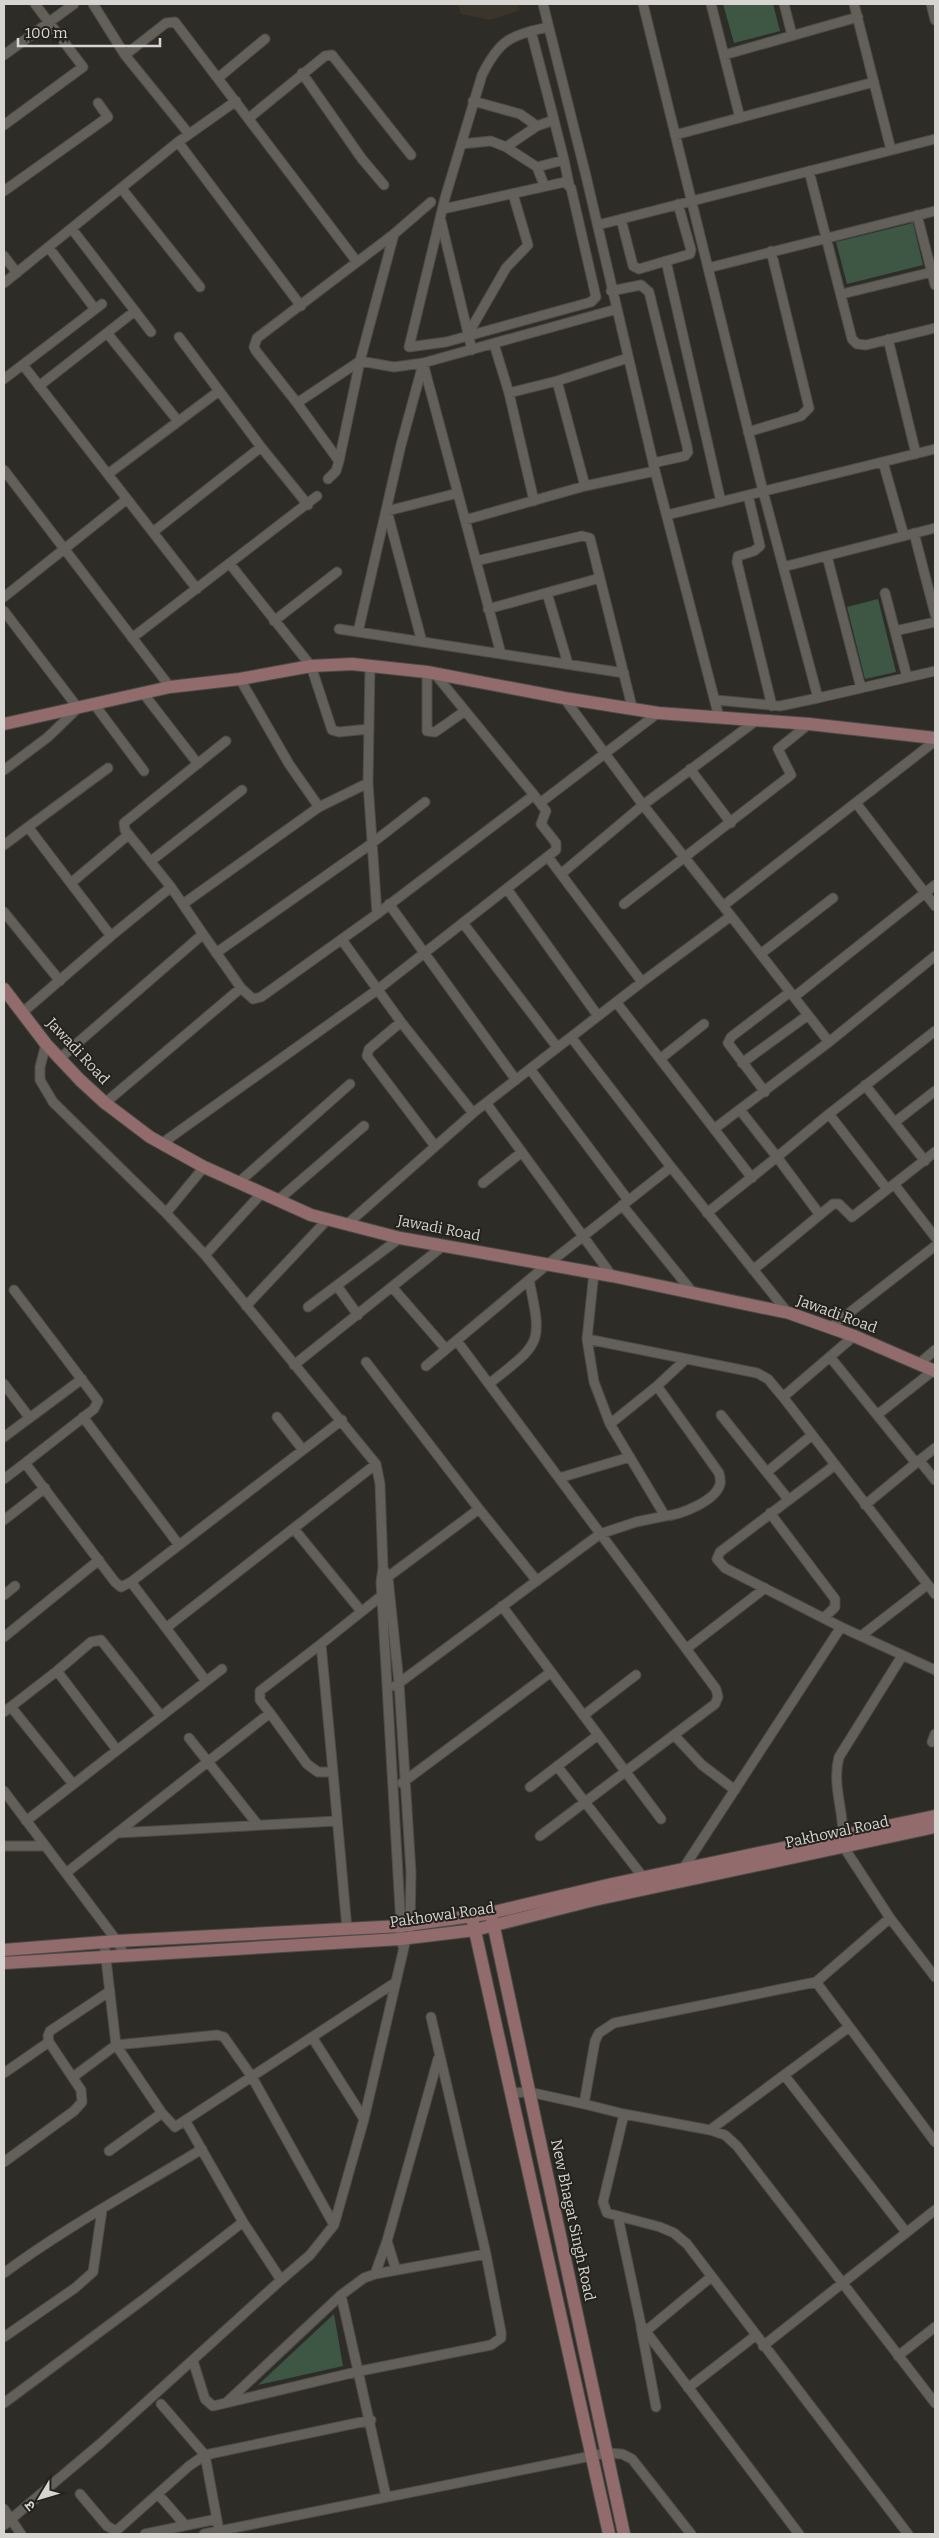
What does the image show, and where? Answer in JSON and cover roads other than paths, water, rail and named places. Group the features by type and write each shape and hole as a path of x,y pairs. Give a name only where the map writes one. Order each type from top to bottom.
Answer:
{"street":[{"path":"4,125 83,67 35,4"},
{"path":"4,55 74,4"},
{"path":"93,4 125,54 189,134"},
{"path":"543,4 598,225 611,291 617,309 654,467 720,717"},
{"path":"644,4 748,432 818,698"},
{"path":"711,4 740,118"},
{"path":"784,4 792,35"},
{"path":"854,4 890,150"},
{"path":"931,4 935,20"},
{"path":"724,54 858,17"},
{"path":"125,54 171,21 179,26 357,262"},
{"path":"531,31 596,296 591,302 468,334 446,342 409,346 443,208 482,75 498,49 507,40 531,31 548,27"},
{"path":"218,78 266,39"},
{"path":"249,118 302,73 325,56 332,55 411,155"},
{"path":"302,73 362,158 384,185"},
{"path":"676,135 874,82"},
{"path":"4,283 178,142 236,101"},
{"path":"473,101 520,114 536,126"},
{"path":"4,190 108,117 98,103"},
{"path":"506,147 536,126 554,120"},
{"path":"598,225 935,139"},
{"path":"461,144 491,141 506,147 537,167 544,185"},
{"path":"178,142 301,306"},
{"path":"537,167 564,160"},
{"path":"809,171 852,339 860,346 935,328"},
{"path":"443,208 513,194 544,185 560,182 569,184"},
{"path":"122,189 200,287"},
{"path":"468,334 506,268 528,245 513,194"},
{"path":"339,461 254,347 257,338 394,234 431,202"},
{"path":"621,219 633,266 639,269 688,256 691,250 678,204"},
{"path":"708,268 826,236 935,211"},
{"path":"918,215 935,285"},
{"path":"441,218 472,350"},
{"path":"72,229 151,332"},
{"path":"328,479 336,471 339,461 360,361 394,234"},
{"path":"4,379 98,307 48,248"},
{"path":"748,432 802,416 809,408 771,251"},
{"path":"4,256 17,273"},
{"path":"666,261 721,502"},
{"path":"842,294 932,272"},
{"path":"465,520 654,467 685,456 688,452 648,292 641,285 611,291"},
{"path":"297,403 360,361 394,367 424,363 617,309"},
{"path":"39,386 135,311"},
{"path":"107,333 178,421"},
{"path":"179,337 261,447 308,505"},
{"path":"888,340 916,454"},
{"path":"494,344 509,393 534,501"},
{"path":"509,393 557,381 628,358"},
{"path":"424,363 501,654"},
{"path":"358,632 401,445 424,363"},
{"path":"23,365 197,590"},
{"path":"557,381 585,486"},
{"path":"108,474 219,391"},
{"path":"153,532 261,447"},
{"path":"667,515 935,449"},
{"path":"883,462 904,536"},
{"path":"4,470 170,687"},
{"path":"387,511 458,493"},
{"path":"748,495 760,546 754,552 738,556 737,562 772,706"},
{"path":"132,638 308,505 317,496"},
{"path":"4,597 127,499"},
{"path":"387,511 422,642"},
{"path":"782,567 935,528"},
{"path":"914,533 931,578 935,614"},
{"path":"476,561 586,536 592,542 632,707"},
{"path":"827,556 861,688"},
{"path":"230,564 312,666 332,730 338,732 369,729"},
{"path":"274,621 337,572"},
{"path":"488,609 600,578"},
{"path":"547,593 568,664"},
{"path":"886,593 907,677"},
{"path":"4,611 78,708"},
{"path":"895,632 935,622"},
{"path":"339,629 624,673"},
{"path":"4,724 170,687 240,679 312,666 352,664 431,673 564,698 632,707 658,713 809,724 935,740"},
{"path":"370,665 368,783 377,914"},
{"path":"716,700 772,706 790,705 935,670"},
{"path":"431,673 427,731 434,732 466,711"},
{"path":"161,1144 377,990 556,850 557,846 541,824 546,811 466,711 431,673"},
{"path":"240,679 289,764 319,807"},
{"path":"143,693 198,764"},
{"path":"564,698 643,805 730,916 762,953 829,1042"},
{"path":"94,704 144,771"},
{"path":"4,770 48,737 78,708"},
{"path":"540,803 658,713"},
{"path":"561,874 643,805 756,720"},
{"path":"624,904 791,775 778,749 809,724"},
{"path":"723,906 935,740"},
{"path":"226,741 126,820 124,827 183,904 241,988 249,997 256,1000 342,940 534,795"},
{"path":"4,845 108,768"},
{"path":"690,769 731,823"},
{"path":"183,904 319,807 368,783"},
{"path":"151,862 242,790"},
{"path":"216,953 371,844 425,802"},
{"path":"856,803 935,906"},
{"path":"28,827 112,936"},
{"path":"70,882 128,834"},
{"path":"548,857 642,982"},
{"path":"765,1092 730,1047 729,1040 935,886"},
{"path":"23,1012 171,888"},
{"path":"506,888 598,1016"},
{"path":"762,953 833,898"},
{"path":"389,904 422,954 516,1080"},
{"path":"4,912 60,981"},
{"path":"346,1225 473,1113 730,916"},
{"path":"463,923 558,1047"},
{"path":"59,1059 203,934"},
{"path":"342,940 401,1022 473,1113"},
{"path":"714,1129 829,1042 935,956"},
{"path":"105,1103 241,988"},
{"name":"Jawadi Road","path":"4,989 59,1059 105,1103 161,1144 204,1167 277,1201 327,1220 400,1238 594,1272 788,1313 831,1327 934,1370"},
{"path":"616,1002 752,1178"},
{"path":"742,1063 808,1015"},
{"path":"401,1022 369,1049 367,1056 435,1146"},
{"path":"660,1059 704,1024"},
{"path":"707,1212 935,1031"},
{"path":"571,1036 671,1167 788,1313"},
{"path":"46,1044 40,1075 45,1092 166,1213 205,1255 294,1365 342,1420 376,1464 380,1484 384,1580 382,1596 387,1692 404,1935"},
{"path":"530,1069 625,1203 694,1294"},
{"path":"238,1183 350,1084"},
{"path":"865,1085 925,1161"},
{"path":"895,1122 935,1091"},
{"path":"486,1103 612,1276"},
{"path":"740,1110 820,1215"},
{"path":"829,1114 935,1237"},
{"path":"277,1201 364,1126"},
{"path":"483,1182 522,1152"},
{"path":"752,1270 836,1203 852,1217 935,1152"},
{"path":"166,1213 204,1167"},
{"path":"426,1366 548,1264 671,1167"},
{"path":"205,1255 261,1194"},
{"path":"246,1306 327,1220"},
{"path":"308,1307 400,1238"},
{"path":"294,1365 443,1246"},
{"path":"831,1327 935,1246"},
{"path":"594,1272 587,1339 594,1382 610,1424 664,1516"},
{"path":"489,1384 521,1358 535,1341 538,1331 537,1318 529,1280"},
{"path":"337,1286 358,1315"},
{"path":"392,1287 446,1350"},
{"path":"4,1479 96,1408 98,1401 14,1290"},
{"path":"783,1397 854,1336"},
{"path":"587,1339 757,1373 768,1379 935,1594"},
{"path":"457,1341 716,1689 718,1697 714,1704 540,1836"},
{"path":"920,1363 935,1350"},
{"path":"830,1357 877,1415 935,1480"},
{"path":"610,1424 658,1386 686,1359"},
{"path":"366,1362 537,1581"},
{"path":"877,1415 934,1370"},
{"path":"4,1437 82,1379"},
{"path":"4,1384 29,1417"},
{"path":"387,1692 600,1534 636,1522 691,1511 718,1489 721,1481 718,1473 658,1386"},
{"path":"721,1414 788,1499"},
{"path":"83,1417 179,1545"},
{"path":"278,1417 303,1450"},
{"path":"25,1463 119,1586 123,1587 342,1420"},
{"path":"767,1472 812,1435"},
{"path":"865,1505 935,1448"},
{"path":"559,1478 630,1457"},
{"path":"166,1628 376,1464"},
{"path":"835,1465 720,1552 717,1560 725,1568 824,1618 935,1670"},
{"path":"4,1520 45,1488"},
{"path":"384,1580 479,1509"},
{"path":"770,1513 835,1599 835,1607 824,1618"},
{"path":"294,1528 361,1611"},
{"path":"4,1637 99,1560"},
{"path":"7,2522 94,2449 310,2255 334,2225 364,2119 396,1982 404,1935 411,1872 399,1683 390,1590 384,1580"},
{"path":"131,1582 206,1681"},
{"path":"861,1636 927,1585"},
{"path":"4,1595 15,1586"},
{"path":"686,1649 765,1588"},
{"path":"333,1772 318,1772 307,1764 260,1700 260,1692 390,1590"},
{"path":"502,1606 661,1819"},
{"path":"682,1869 842,1627"},
{"path":"73,1784 7,1710 91,1642 101,1640 161,1716"},
{"path":"321,1644 347,1929"},
{"path":"902,1656 839,1757 836,1770 844,1841 890,1918 935,1977"},
{"path":"26,1821 222,1669"},
{"path":"57,1671 117,1750"},
{"path":"394,1789 552,1672"},
{"path":"584,1715 636,1675"},
{"path":"66,1873 270,1713"},
{"path":"674,1734 702,1765 734,1790"},
{"path":"530,1787 598,1735"},
{"path":"189,1738 258,1826"},
{"path":"557,1766 643,1878"},
{"path":"4,1791 66,1873 110,1942 125,1956"},
{"name":"Pakhowal Road","path":"4,1963 475,1930 844,1841 935,1816"},
{"path":"117,1832 337,1821"},
{"name":"Pakhowal Road","path":"4,1950 110,1942 347,1929 404,1935 472,1916 682,1869 844,1841 935,1828"},
{"path":"4,1846 45,1846"},
{"name":"New Bhagat Singh Road","path":"491,1913 624,2534"},
{"path":"472,1916 609,2534"},
{"path":"584,2104 595,2041 599,2034 614,2023 816,1982 890,1918"},
{"path":"110,1942 106,1957 116,2045 162,2113 175,2127 186,2122 396,1982"},
{"path":"816,1982 935,2142"},
{"path":"4,2162 80,2106 83,2095 49,2042 48,2036 50,2031 110,1992"},
{"path":"193,2361 205,2400 213,2406 498,2342 501,2338 486,2254 438,2056 431,2017"},
{"path":"710,2130 785,2076 849,2026"},
{"path":"73,2077 116,2045 217,2036 224,2037 252,2077 334,2225"},
{"path":"312,2038 364,2119"},
{"path":"4,2073 49,2042"},
{"path":"375,2274 387,2241 438,2056"},
{"path":"785,2076 906,2232"},
{"path":"511,2093 529,2092 624,2114 710,2130 725,2135 737,2146 935,2403"},
{"path":"109,2151 162,2113"},
{"path":"624,2114 603,2202 607,2213 660,2227 674,2233 687,2244 755,2336 908,2534"},
{"path":"186,2122 243,2222 281,2280"},
{"path":"4,2273 62,2232 202,2149"},
{"path":"4,2337 75,2288 92,2272 102,2210"},
{"path":"763,2346 935,2210"},
{"path":"618,2217 644,2328 656,2407"},
{"path":"4,2403 144,2299 243,2222"},
{"path":"387,2241 396,2270"},
{"path":"226,2402 341,2295 364,2278 375,2274 486,2254"},
{"path":"644,2328 711,2277"},
{"path":"341,2295 371,2420 386,2496"},
{"path":"898,2356 935,2327"},
{"path":"644,2328 799,2534"},
{"path":"688,2388 755,2336"},
{"path":"160,2404 205,2455 219,2531"},
{"path":"80,2494 107,2526 116,2531 189,2466 205,2455 371,2420"},
{"path":"204,2534 606,2452 622,2454 632,2458 691,2534"},
{"path":"158,2494 185,2525"},
{"path":"4,2509 7,2522 21,2534"},
{"path":"144,2534 217,2518"},
{"path":"680,2520 683,2534"}]}
